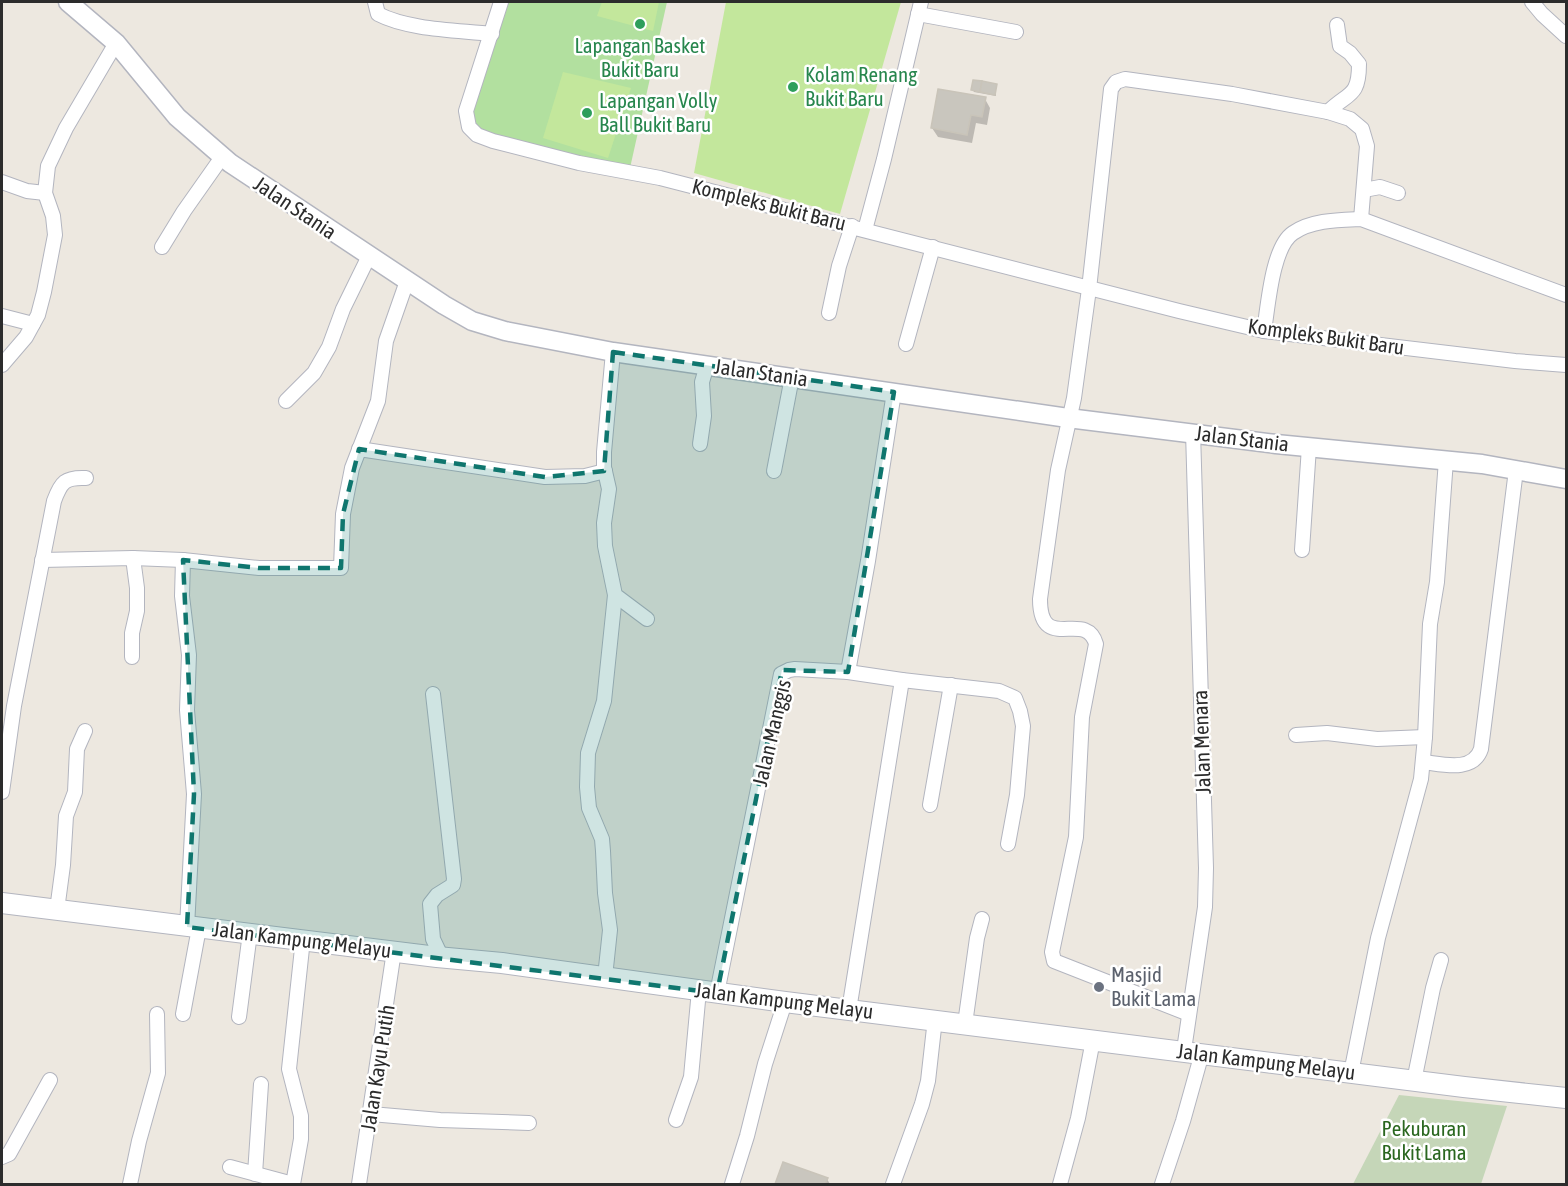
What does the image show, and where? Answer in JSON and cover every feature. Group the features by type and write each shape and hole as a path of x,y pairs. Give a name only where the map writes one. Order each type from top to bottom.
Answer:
{"main road":[{"name":"Jalan Kampung Melayu","path":"2,903 434,957 502,963 785,1002 1566,1098"}],"street":[{"name":"Jalan Stania","path":"68,2 116,44 177,117 222,157 407,282 472,321 505,331 613,352 1068,418 1309,447 1446,460 1566,479"},
{"path":"375,2 378,14 388,19 492,34 501,2"},
{"path":"1532,2 1566,36"},
{"path":"920,8 1016,33"},
{"name":"Kompleks Bukit Baru","path":"859,228 884,159 920,8"},
{"path":"1328,112 1356,89 1359,81 1359,64 1340,46 1337,25"},
{"name":"Kompleks Bukit Baru","path":"492,34 466,111 469,127 477,135 579,163 674,182 1089,289 1264,331 1566,365"},
{"path":"2,365 26,337 38,315 44,292 55,235 53,216 45,193 48,166 57,145 116,44"},
{"path":"1189,1014 1054,961 1052,952 1076,837 1082,717 1096,644 1089,632 1050,627 1044,623 1041,615 1041,599 1058,470 1074,398 1089,289 1111,89 1116,82 1125,79 1328,112 1350,119 1362,129 1367,146 1362,219"},
{"path":"162,247 222,157"},
{"path":"2,182 27,191 45,193"},
{"path":"1364,190 1380,187 1398,193"},
{"path":"1264,331 1278,257 1286,240 1304,228 1331,221 1362,219 1566,295"},
{"path":"829,313 839,267 859,228"},
{"path":"906,344 933,247"},
{"path":"286,401 314,373 329,347 343,309 369,256"},
{"path":"42,560 133,558 183,560 259,568 341,568 343,514 352,468 378,401 386,341 407,282"},
{"path":"2,316 33,324"},
{"path":"605,977 610,930 602,839 589,808 587,787 588,753 604,701 615,594 605,546 604,523 609,489 604,452 613,352"},
{"path":"700,444 704,416 702,382 707,365"},
{"path":"774,471 792,377"},
{"path":"848,672 894,392"},
{"name":"Jalan Menara","path":"1162,1185 1183,1121 1193,1052 1189,1014 1205,907 1206,868 1192,432"},
{"path":"1302,550 1309,447"},
{"path":"359,449 545,477 585,476 605,471"},
{"path":"1351,1073 1378,938 1423,762 1430,624 1437,582 1446,460"},
{"path":"1423,762 1457,765 1469,763 1475,760 1481,749 1516,470"},
{"path":"2,792 16,695 54,501 62,484 73,477 86,478"},
{"path":"132,657 132,633 137,611 133,558"},
{"path":"183,560 182,596 189,655 187,711 194,794 193,927 183,1014"},
{"path":"615,594 647,619"},
{"name":"Jalan Manggis","path":"676,1120 691,1077 708,991 782,674 789,669 848,672 999,691 1015,698 1023,726 1017,795 1008,844"},
{"path":"849,1010 902,680"},
{"path":"930,805 951,685"},
{"path":"433,694 454,879 453,885 436,895 430,903 434,957"},
{"path":"57,910 66,816 75,792 78,748 85,731"},
{"path":"1296,735 1328,733 1377,739 1425,737"},
{"path":"966,1024 977,938 982,918"},
{"path":"239,1017 250,933"},
{"path":"230,1167 293,1185 301,1139 301,1116 289,1069 303,939"},
{"name":"Jalan Kayu Putih","path":"359,1185 394,951"},
{"path":"1414,1081 1441,960"},
{"path":"732,1185 765,1064 785,1002"},
{"path":"130,1185 139,1141 158,1073 157,1014"},
{"path":"893,1185 928,1081 935,1019"},
{"path":"1060,1185 1078,1118 1094,1040"},
{"path":"2,1158 9,1154 50,1080"},
{"path":"255,1174 261,1084"},
{"path":"370,1114 529,1123"}],"highlighted area":[{"path":"613,352 894,392 848,672 782,670 717,993 187,927 194,794 183,560 259,568 341,568 343,514 359,449 545,477 604,471"}],"green space":[{"path":"504,2 667,2 628,177 467,131"},
{"name":"Lapangan Basket Bukit Baru","path":"602,2 659,2 653,31 597,16"},
{"name":"Kolam Renang Bukit Baru","path":"726,2 901,2 840,214 694,173"},
{"name":"Lapangan Volly Ball Bukit Baru","path":"563,72 631,88 608,158 543,138"},
{"name":"Pekuburan Bukit Lama","path":"1399,1095 1507,1106 1481,1184 1353,1184"}],"building":[{"path":"973,80 982,81 980,92 971,90"},
{"path":"982,81 997,84 995,95 980,92"},
{"path":"938,89 986,97 982,117 971,115 967,135 931,128"},
{"path":"783,1162 828,1178 825,1184 775,1184"}],"place":[{"name":"Lapangan Basket Bukit Baru","path":"640,24"},
{"name":"Kolam Renang Bukit Baru","path":"793,87"},
{"name":"Lapangan Volly Ball Bukit Baru","path":"587,113"},
{"name":"Masjid Bukit Lama","path":"1099,987"}]}
